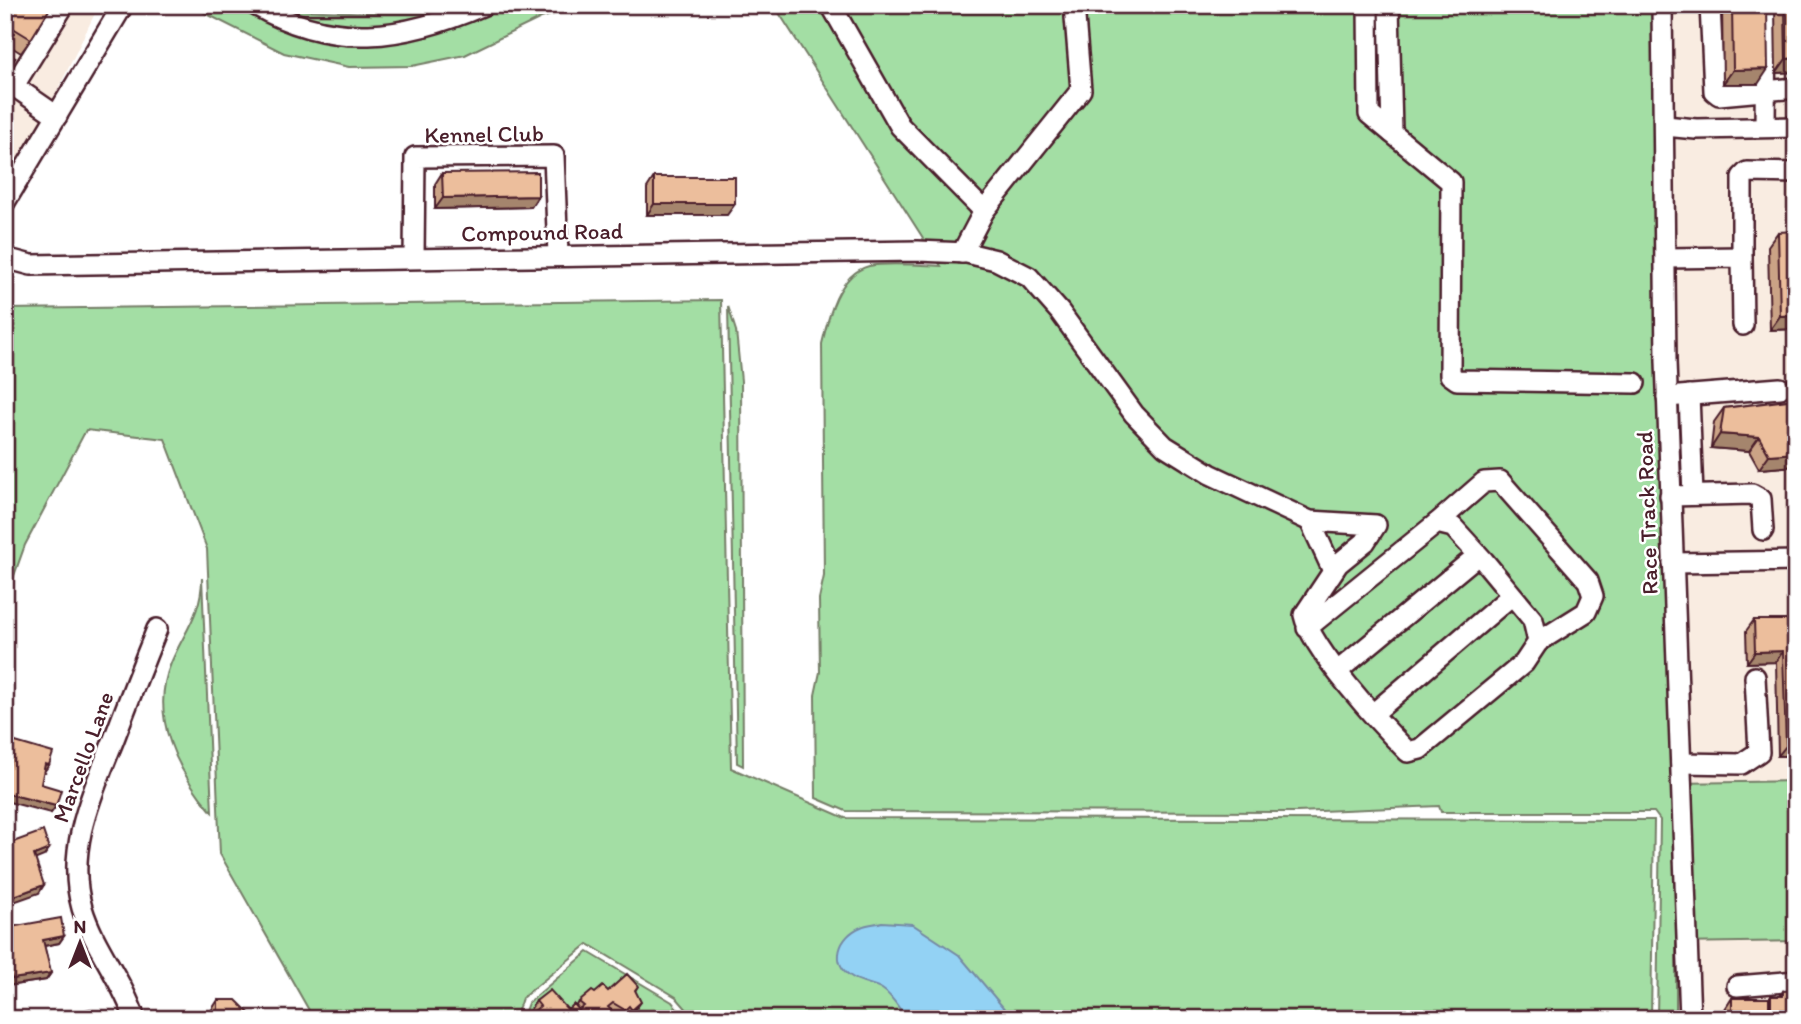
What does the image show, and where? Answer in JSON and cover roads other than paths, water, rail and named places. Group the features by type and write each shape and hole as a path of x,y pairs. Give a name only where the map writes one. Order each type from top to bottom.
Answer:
{"street":[{"path":"57,116 10,82 64,5"},
{"path":"5,202 123,5"},
{"path":"255,5 286,23 333,34 365,35 398,35 443,23 484,5"},
{"path":"831,5 900,125 984,211"},
{"path":"962,253 984,211 1081,90 1074,5"},
{"path":"1368,5 1369,114 1451,183 1450,375 1457,380 1635,383"},
{"path":"1389,5 1392,133"},
{"name":"Race Track Road","path":"1662,5 1667,397 1690,1019"},
{"path":"1710,5 1714,91 1719,95 1796,88"},
{"path":"1765,127 1766,5"},
{"path":"1665,126 1696,129 1796,127"},
{"name":"Kennel Club","path":"414,258 415,158 554,156 558,256"},
{"path":"1743,325 1742,177 1747,173 1796,173"},
{"name":"Compound Road","path":"5,258 31,265 813,251 962,253 996,260 1029,277 1060,312 1134,414 1165,446 1210,474 1310,522"},
{"path":"1665,258 1742,257"},
{"path":"1667,397 1780,388"},
{"path":"1689,395 1693,495"},
{"path":"1307,628 1485,482 1500,481 1588,581 1593,596 1587,612 1538,642 1524,663 1420,749 1408,752 1307,628 1304,615 1333,571 1365,542 1376,525 1310,522 1333,571"},
{"path":"1670,496 1752,494 1761,499 1763,530"},
{"path":"1437,523 1453,527 1478,555 1533,620 1538,642"},
{"path":"1339,670 1478,555"},
{"path":"1673,563 1796,561"},
{"path":"1374,713 1511,596"},
{"name":"Marcello Lane","path":"135,1019 122,987 88,926 81,906 77,864 82,822 157,629"},
{"path":"1681,763 1741,764 1759,752 1755,677"},
{"path":"1737,986 1796,981"}],"water":[{"path":"882,922 912,924 959,955 1013,1019 907,1019 886,992 852,977 841,965 840,950 847,937 861,927"}]}
